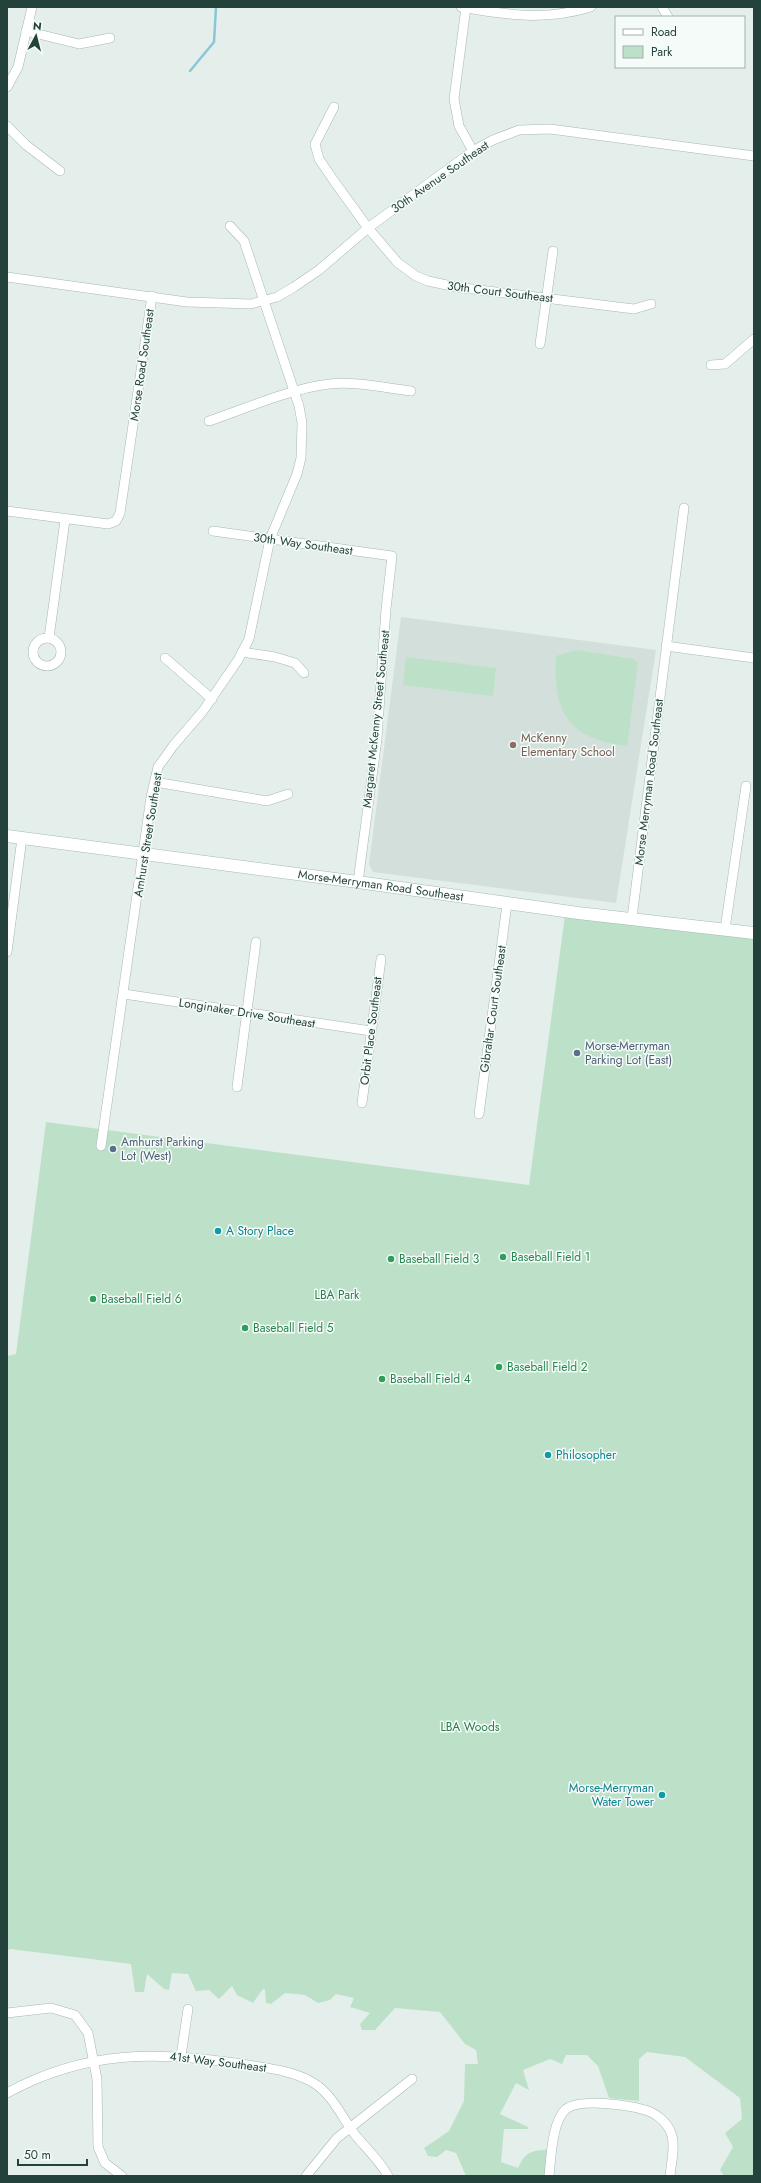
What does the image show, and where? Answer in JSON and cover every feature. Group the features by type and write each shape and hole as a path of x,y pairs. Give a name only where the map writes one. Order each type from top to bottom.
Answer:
{"street":[{"path":"7,88 18,67 32,7"},
{"path":"473,151 460,126 454,99 464,7 512,15 539,16 568,14 591,7"},
{"path":"662,7 667,16"},
{"path":"26,31 79,44 94,43 110,38"},
{"name":"30th Court Southeast","path":"334,107 315,144 319,159 368,228 398,263 416,276 428,281 456,287 634,309 651,304"},
{"path":"7,126 26,144 60,171"},
{"name":"30th Avenue Southeast","path":"152,296 187,302 250,304 277,296 294,287 319,270 368,228 473,151 493,140 519,130 550,129 754,156"},
{"name":"Amhurst Street Southeast","path":"101,1146 143,855 158,767 173,746 212,699 249,639 270,539 297,474 301,458 302,423 295,392 244,241 230,226"},
{"path":"540,344 548,298 553,251"},
{"name":"Morse Road Southeast","path":"7,277 152,296 120,513 116,521 108,524 65,520"},
{"path":"711,365 725,364 754,339"},
{"path":"209,421 295,392 323,385 344,383 411,391"},
{"name":"Morse Merryman Road Southeast","path":"632,918 684,508"},
{"path":"7,511 65,520 49,638"},
{"name":"30th Way Southeast","path":"213,532 392,556"},
{"name":"Margaret McKenny Street Southeast","path":"358,882 377,738 386,609 392,556"},
{"path":"666,646 754,658"},
{"path":"242,652 275,657 296,663 304,673"},
{"path":"165,658 212,699"},
{"path":"155,782 267,801 288,794"},
{"path":"725,929 746,786"},
{"name":"Morse-Merryman Road Southeast","path":"7,836 358,882 507,904 754,933"},
{"path":"7,952 22,838"},
{"name":"Gibraltar Court Southeast","path":"479,1114 507,904"},
{"path":"237,1086 256,942"},
{"name":"Orbit Place Southeast","path":"362,1103 381,959"},
{"name":"Longinaker Drive Southeast","path":"124,994 247,1014 371,1031"},
{"path":"7,2013 52,2008 75,2015 88,2033 95,2061 99,2114 98,2146 105,2163 122,2176"},
{"path":"181,2056 188,2009"},
{"name":"41st Way Southeast","path":"7,2093 30,2080 59,2070 121,2056 181,2056 281,2071 313,2082 332,2100 351,2128 383,2167 388,2176"},
{"path":"306,2176 337,2138 412,2079"},
{"path":"549,2176 555,2128 566,2109 578,2103 614,2105 646,2110 662,2119 672,2134 670,2176"}],"shaded area":[{"name":"McKenny Elementary School","path":"401,617 656,650 616,903 373,872 369,864"}],"green space":[{"path":"577,650 633,659 638,663 627,746 591,737 578,729 568,720 562,708 558,693 556,656"},
{"path":"406,657 496,668 493,696 403,685"},
{"name":"LBA Woods","path":"565,915 754,939 754,2176 724,2176 720,2170 733,2147 725,2133 742,2119 740,2098 685,2057 647,2052 639,2059 639,2101 609,2098 598,2066 587,2055 566,2055 562,2064 550,2059 523,2070 529,2090 516,2083 500,2114 528,2127 528,2129 504,2129 501,2162 518,2168 524,2157 531,2152 553,2149 549,2176 466,2176 456,2153 446,2150 437,2157 428,2156 424,2148 449,2131 464,2101 465,2064 478,2064 476,2050 465,2044 440,2012 395,2008 375,2030 362,2030 360,2024 370,2013 350,2007 354,1998 336,1994 330,2000 318,2003 305,1995 285,1993 271,2004 266,2003 265,1990 263,1989 253,2003 237,1995 232,1986 219,1999 209,1990 196,1991 188,1974 172,1973 169,1990 164,1989 147,1974 144,1992 135,1992 131,1964 10,1949 7,1951 7,1356 16,1354 46,1122 529,1185"}],"waterway":[{"path":"190,71 214,42 216,7"}],"place":[{"name":"McKenny Elementary School","path":"513,745"},
{"name":"Morse-Merryman Parking Lot (East)","path":"577,1053"},
{"name":"Amhurst Parking Lot (West)","path":"113,1149"},
{"name":"A Story Place","path":"218,1231"},
{"name":"Baseball Field 1","path":"503,1257"},
{"name":"Baseball Field 3","path":"391,1259"},
{"name":"Baseball Field 6","path":"93,1299"},
{"name":"Baseball Field 5","path":"245,1328"},
{"name":"Baseball Field 2","path":"499,1367"},
{"name":"Baseball Field 4","path":"382,1379"},
{"name":"Philosopher","path":"548,1455"},
{"name":"Morse-Merryman Water Tower","path":"662,1795"}],"park label":[{"name":"LBA Park","path":"337,1295"}]}
